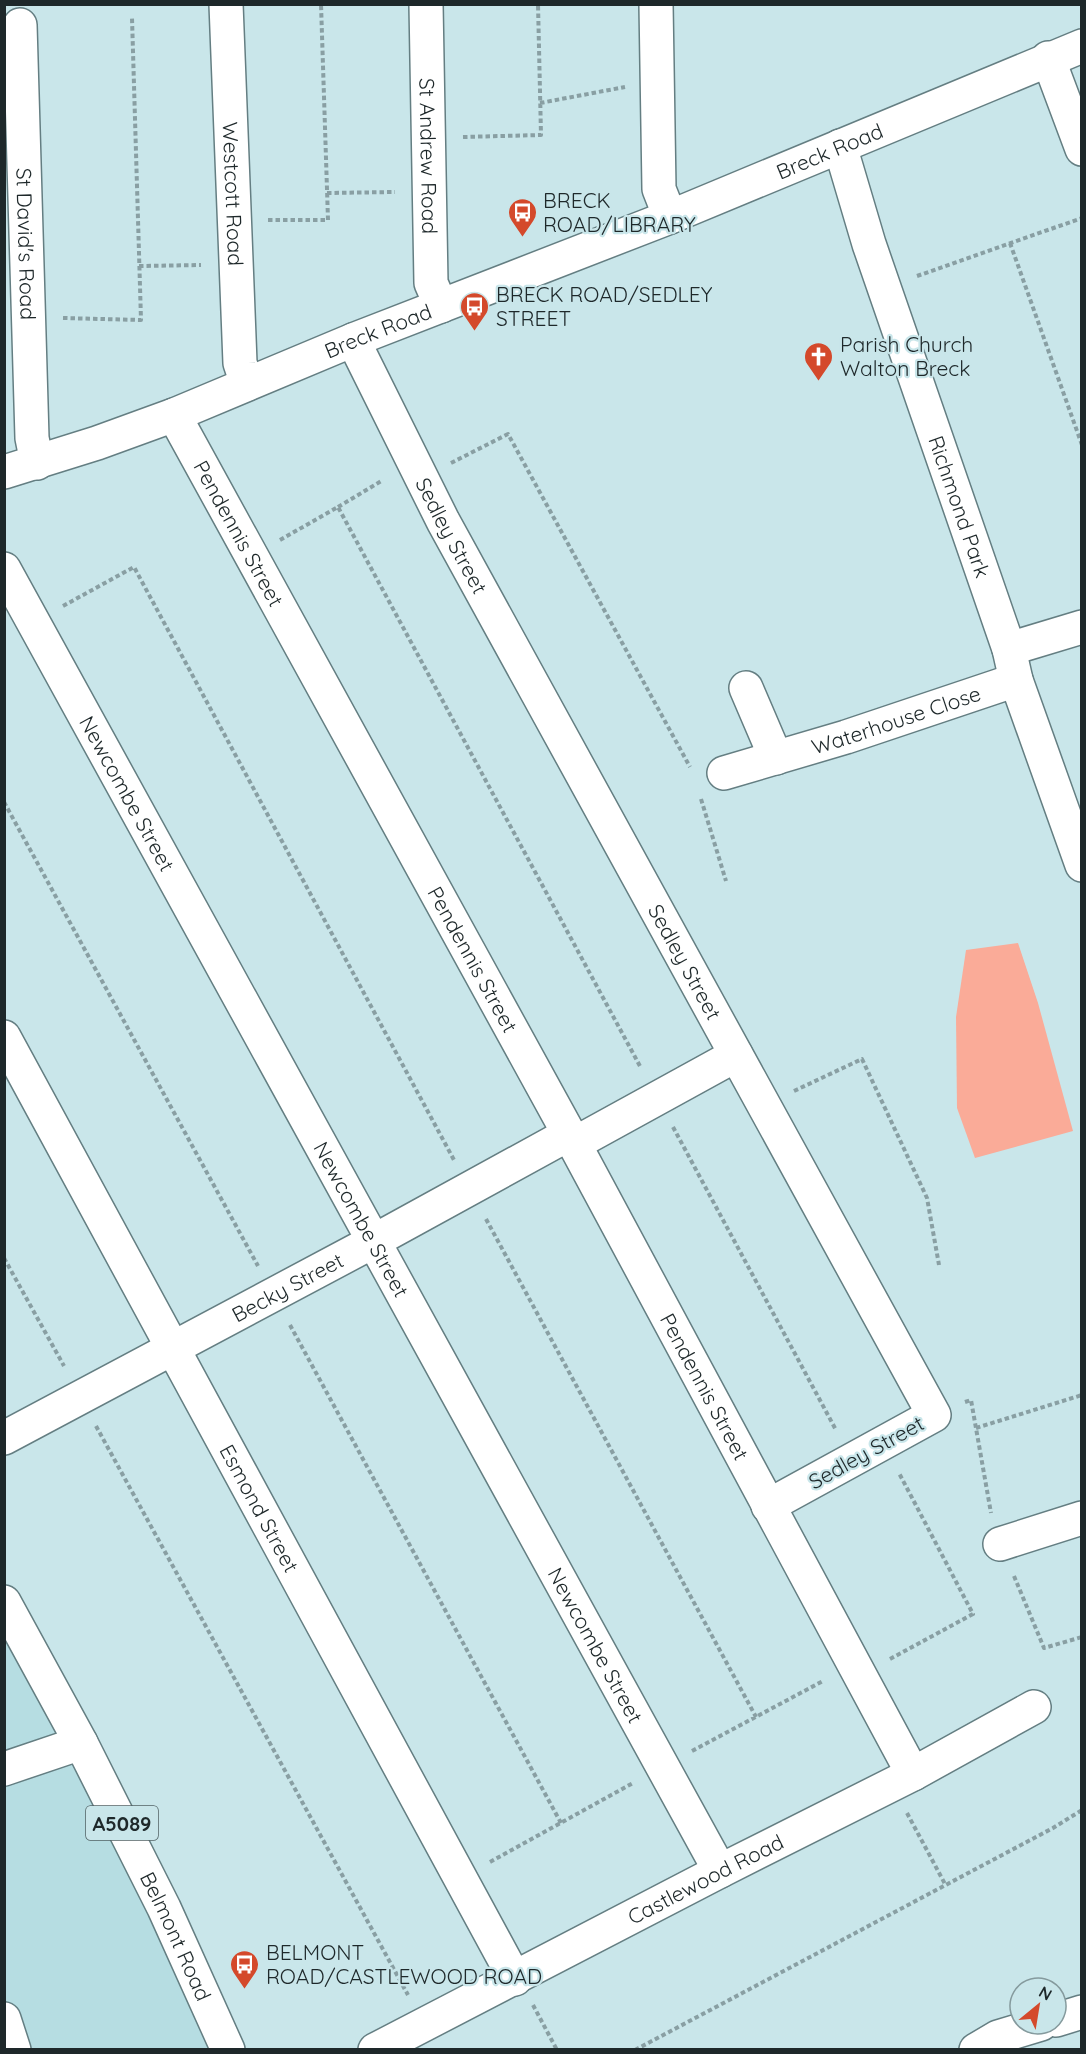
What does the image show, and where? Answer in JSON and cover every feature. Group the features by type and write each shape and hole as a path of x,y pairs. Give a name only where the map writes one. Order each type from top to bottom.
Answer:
{"main road":[{"name":"Westcott Road","path":"226,4 240,363 247,384"},
{"name":"St Andrew Road","path":"426,4 431,283 441,306"},
{"path":"656,4 660,189 670,217"},
{"name":"St David's Road","path":"21,25 32,438 37,463"},
{"name":"Breck Road","path":"4,472 37,463 174,415 353,340 670,217 1048,58 1082,46"},
{"path":"1048,58 1082,148"},
{"name":"Richmond Park","path":"840,146 869,244 1082,865"},
{"name":"Sedley Street","path":"353,340 448,531 934,1414 768,1506"},
{"name":"Pendennis Street","path":"174,415 571,1139 860,1676 903,1779"},
{"name":"Newcombe Street","path":"4,569 720,1871"},
{"name":"Waterhouse Close","path":"705,779 846,737 1013,664 1082,627"},
{"path":"746,688 776,758"},
{"name":"Esmond Street","path":"4,1037 516,1978"},
{"name":"Becky Street","path":"4,1438 470,1189 657,1099 736,1055"},
{"path":"1000,1544 1082,1518"},
{"name":"Belmont Road","path":"4,1602 81,1743 164,1908 228,2049"},
{"name":"Castlewood Road","path":"375,2049 903,1779 1034,1707"},
{"path":"4,1769 81,1743"},
{"path":"4,2019 14,2049"},
{"path":"976,2049 1008,2034"}],"path":[{"path":"234,220 328,220 321,4"},
{"path":"428,138 541,135 538,4"},
{"path":"28,318 141,320 132,18"},
{"path":"540,103 658,81"},
{"path":"327,193 429,191"},
{"path":"916,276 1082,218"},
{"path":"1010,243 1082,445"},
{"path":"139,266 236,265"},
{"path":"251,556 338,507 418,470 507,434 705,779 726,881"},
{"path":"338,507 852,1459"},
{"path":"34,622 134,567 756,1717"},
{"path":"764,1105 862,1059 927,1198 939,1265"},
{"path":"4,1258 424,2025"},
{"path":"976,1428 1082,1395"},
{"path":"860,1676 973,1614 883,1443"},
{"path":"903,1779 945,1884"},
{"path":"635,2049 1053,1828 1082,1810"},
{"path":"516,1978 557,2049"}],"shaded area":[{"path":"1018,943 1038,1003 1073,1131 975,1158 957,1108 956,1017 966,950"},
{"path":"4,1602 228,2049 5,2049"}],"place":[{"name":"BRECK ROAD/LIBRARY","path":"522,238"},
{"name":"BRECK ROAD/SEDLEY STREET","path":"475,332"},
{"name":"Parish Church Walton Breck","path":"819,382"},
{"name":"BELMONT ROAD/CASTLEWOOD ROAD","path":"245,1990"}]}
